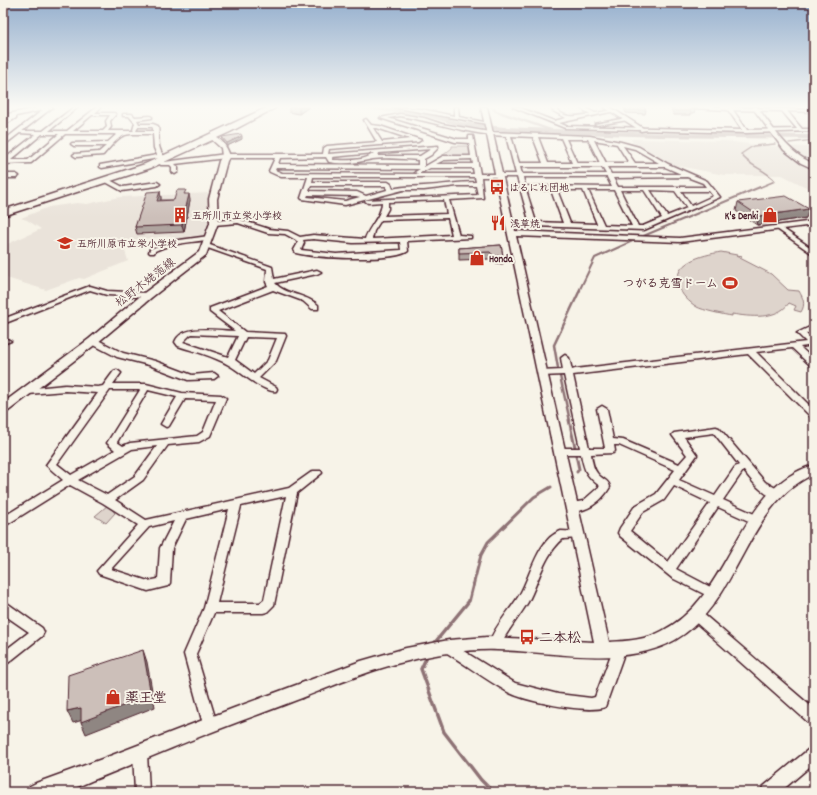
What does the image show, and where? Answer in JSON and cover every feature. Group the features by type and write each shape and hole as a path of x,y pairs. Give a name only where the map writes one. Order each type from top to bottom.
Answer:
{"highway":[{"path":"3,213 163,160 197,144"}],"main road":[{"path":"221,144 224,147 226,156"},
{"name":"松野木姥萢線","path":"5,405 28,391 198,258 208,242 214,223 213,199 223,161 226,156"}],"street":[{"path":"4,162 27,144"},
{"path":"4,162 29,162 52,144"},
{"path":"76,154 100,156 110,144"},
{"path":"158,144 163,160 175,168 175,172"},
{"path":"368,144 326,148 325,154 328,155 331,161 351,162 374,154 436,147"},
{"path":"429,144 436,147"},
{"path":"306,194 357,194 366,199 385,200 481,197 473,144"},
{"path":"492,144 603,649"},
{"path":"511,144 533,224 644,228 717,197 704,182 666,165 637,148 623,144"},
{"path":"538,144 546,165"},
{"path":"566,144 575,165"},
{"path":"593,144 636,228"},
{"path":"620,144 633,165"},
{"path":"782,144 793,157 814,167"},
{"path":"374,154 421,158 429,154 436,147"},
{"path":"102,166 226,156 278,157 328,155"},
{"path":"278,157 272,171 280,175 689,176"},
{"path":"274,166 420,167 421,158"},
{"path":"416,188 417,172 443,158 475,158"},
{"path":"518,165 666,165"},
{"path":"429,166 476,166"},
{"path":"311,175 304,198 343,203 366,199 390,190 403,188 434,188 457,184 479,184"},
{"path":"3,176 16,176"},
{"path":"106,180 122,190 157,184"},
{"path":"308,184 388,184 390,190"},
{"path":"524,188 710,189"},
{"path":"554,188 567,225"},
{"path":"585,188 601,226"},
{"path":"646,189 665,218"},
{"path":"677,189 690,208"},
{"path":"446,198 456,237"},
{"path":"368,241 371,231 385,209 385,200"},
{"path":"379,218 450,216"},
{"path":"214,223 238,221 268,231 286,232 301,242 297,250 298,252 346,257 400,253 405,251 403,240"},
{"path":"512,233 653,239 699,238 814,224"},
{"path":"585,226 586,236"},
{"path":"779,228 814,253"},
{"path":"298,239 313,237 353,242 468,237"},
{"path":"152,252 152,250 161,245 191,239 208,242 270,268 271,284"},
{"path":"243,334 213,310 271,284 318,272"},
{"path":"271,284 311,302 315,307"},
{"path":"3,322 90,288 107,293 148,296"},
{"path":"813,343 801,333 814,327"},
{"path":"254,378 272,361 282,336 192,332 187,333 180,339 179,342 181,344 230,361 254,378 273,389"},
{"path":"230,361 243,334"},
{"path":"92,341 120,355 152,363 191,378 214,376"},
{"path":"542,373 568,373 813,343"},
{"path":"793,345 814,364"},
{"path":"750,351 814,415"},
{"path":"565,358 591,474 605,485 605,487 589,504 581,507 571,507"},
{"path":"117,373 51,465 70,480 107,500 145,524"},
{"path":"3,523 13,515 70,480 122,450 138,445 197,440 207,434 221,398 182,396 146,387 108,387 99,390 65,388 28,391"},
{"path":"122,450 112,443 146,387"},
{"path":"166,424 182,396"},
{"path":"559,451 609,453 602,409"},
{"path":"714,594 676,575 624,532 639,509 660,497 692,454 677,435 714,429 761,485 776,494"},
{"path":"608,442 620,442 681,469"},
{"path":"107,500 140,478 164,444"},
{"path":"669,570 739,469 745,466"},
{"path":"36,792 140,753 210,724 390,659 427,650 495,643 561,648 603,649 635,647 658,641 680,630 697,616 714,594 757,520 776,494 788,483 814,469"},
{"path":"182,516 166,548 164,583 148,586 104,572 145,524 292,491 317,473"},
{"path":"672,481 757,520"},
{"path":"210,608 263,608 270,602 292,491"},
{"path":"210,724 190,654 210,608 236,503"},
{"path":"495,643 502,626 524,597 540,562 556,539 560,536 577,535"},
{"path":"3,608 38,632 3,659"},
{"path":"697,616 814,718"},
{"path":"449,647 512,688 558,700 592,704 600,703 620,648"},
{"path":"140,753 142,792"},
{"path":"768,792 814,754"}],"shaded area":[{"path":"750,144 814,147 814,191 782,175 724,175 669,164 634,145"},
{"path":"452,146 471,146 472,156 442,156 452,148"},
{"name":"五所川原市立栄小学校","path":"210,193 209,224 205,236 176,241 170,236 122,241 128,261 84,279 79,278 46,290 3,277 3,246 41,229 21,218 49,207 77,203 87,204 120,197"},
{"name":"つがる克雪ドーム","path":"721,252 742,256 736,256 771,274 788,290 799,291 804,304 801,312 794,310 796,306 789,303 778,312 770,315 747,316 732,314 732,316 704,310 691,303 683,295 680,289 678,278 680,271 684,265 690,261 706,255"},
{"path":"108,505 115,513 106,523 95,516"}],"building":[{"name":"五所川市立栄小学校","path":"177,190 186,190 184,194 189,194 182,225 135,227 147,192 160,191 157,201 174,200"},
{"path":"786,196 809,209 759,216 738,202"},
{"path":"501,245 503,256 494,256 490,252 459,253 459,248"},
{"name":"薬王堂","path":"143,650 151,695 81,722 81,708 67,711 68,675"}],"waterway":[{"path":"758,188 775,181 748,162 741,154 753,146 774,144"},
{"path":"641,237 760,187"},
{"path":"579,291 595,258 637,239"},
{"path":"558,368 554,345 580,290"},
{"path":"560,376 570,421"},
{"path":"569,420 575,447"},
{"path":"576,455 579,469 577,472"},
{"path":"473,586 481,555 488,542 534,497 551,487"},
{"path":"432,646 469,601 473,585"},
{"path":"428,654 421,669 444,732 481,780 493,792"}],"place":[{"name":"はるにれ団地","path":"497,187"},
{"name":"五所川市立栄小学校","path":"180,215"},
{"name":"K's Denki","path":"770,215"},
{"name":"浅草焼","path":"498,223"},
{"name":"五所川原市立栄小学校","path":"65,243"},
{"name":"Honda","path":"477,258"},
{"name":"つがる克雪ドーム","path":"730,283"},
{"name":"二本松","path":"527,637"},
{"name":"薬王堂","path":"113,697"}]}
